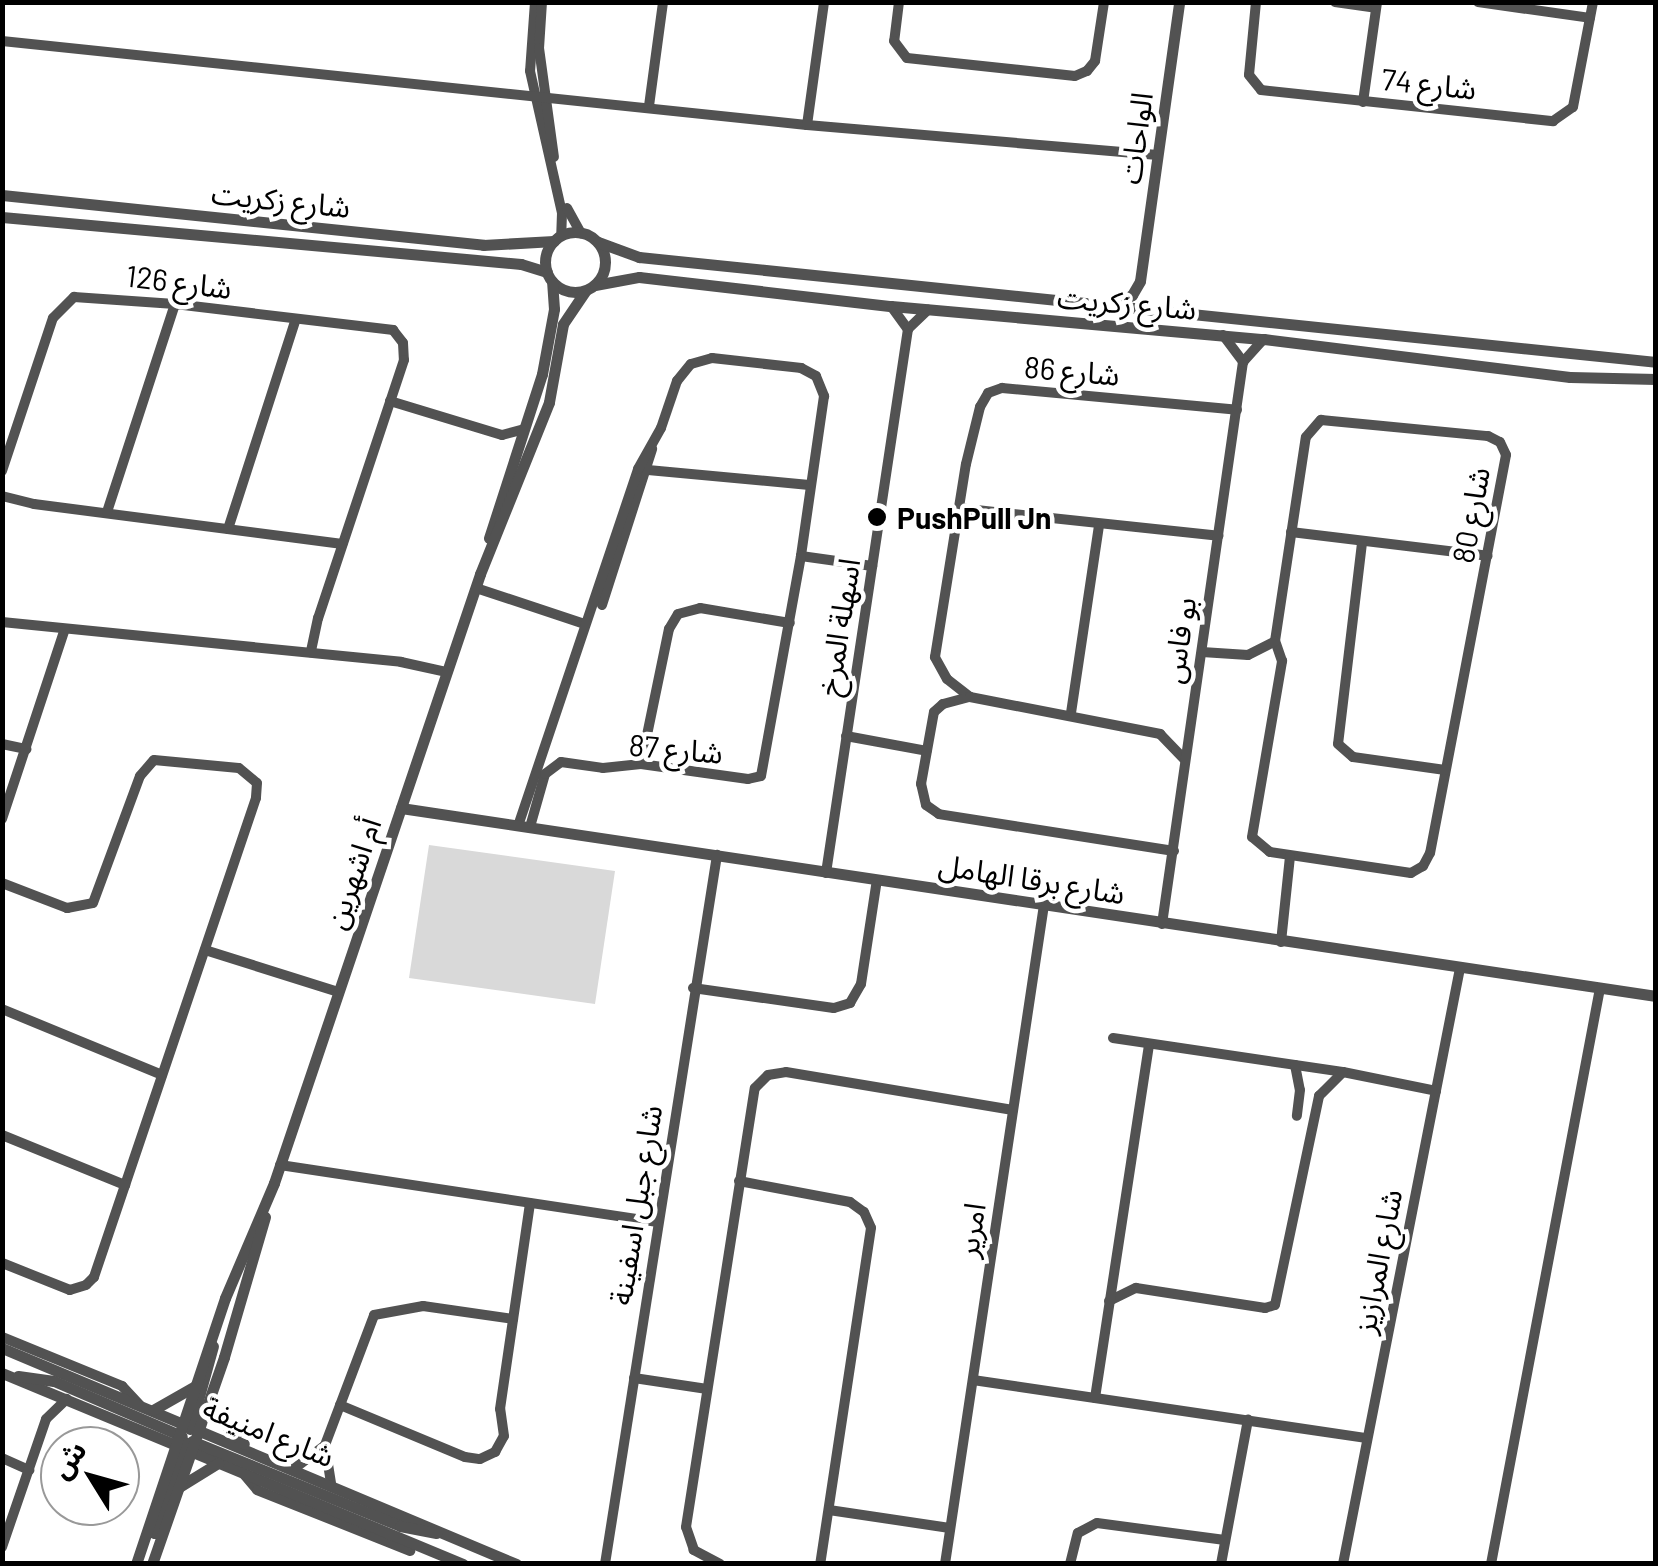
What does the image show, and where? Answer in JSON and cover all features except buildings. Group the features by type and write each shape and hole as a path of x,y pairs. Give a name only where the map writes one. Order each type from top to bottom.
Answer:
{"street":[{"path":"538,2 539,48 568,214 581,233 598,242 605,264 590,288 567,292 550,278 546,252 557,238 562,212 533,93 528,51 538,2"},
{"path":"649,106 662,2"},
{"path":"807,124 824,2"},
{"path":"898,2 894,41 907,58 1075,76 1096,61 1104,2"},
{"name":"الواحات","path":"1140,281 1180,2"},
{"name":"شارع 74","path":"1256,2 1249,74 1257,88 1559,120 1574,102 1593,2"},
{"path":"1336,2 1376,5 1363,102"},
{"path":"1478,2 1590,18"},
{"path":"2,41 1158,156"},
{"name":"شارع زكريت","path":"2,195 482,246 557,238"},
{"name":"شارع زكريت","path":"2,217 520,264 550,278"},
{"path":"557,238 581,233"},
{"name":"شارع زكريت","path":"598,242 639,257 1656,362"},
{"name":"شارع زكريت","path":"590,288 639,277 928,310 1264,339 1557,376 1656,378"},
{"name":"أم اشهرين","path":"480,574 550,402 550,278"},
{"path":"1108,307 1128,298 1140,281 1150,301 1166,312"},
{"name":"أم اشهرين","path":"187,1438 194,1386 280,1165 476,588 515,454 553,346 563,324 590,288"},
{"name":"شارع 126","path":"2,471 54,318 63,304 86,295 295,322 382,327 397,334 405,354 311,652"},
{"path":"107,512 175,304"},
{"path":"891,306 908,329 928,310"},
{"path":"228,529 295,322"},
{"name":"اسهلة المرخ","path":"826,873 908,329"},
{"path":"1223,335 1243,362 1264,339"},
{"name":"شارع 87","path":"524,827 545,774 553,764 642,764 748,779 760,776 801,556 824,390 816,376 801,368 712,358 698,361 677,381 602,605"},
{"name":"بو فاس","path":"1162,924 1243,362"},
{"name":"شارع 86","path":"970,697 946,679 935,657 958,508 980,407 994,390 1237,410"},
{"path":"390,401 502,435 524,429"},
{"name":"شارع 80","path":"1316,422 1488,436 1500,442 1506,454 1488,556 1430,853 1420,870 1402,874 1261,848 1252,832 1282,661 1275,641 1306,437 1316,422"},
{"path":"502,435 515,454"},
{"name":"شارع 87","path":"524,827 582,623 638,469 652,447"},
{"path":"648,470 808,485"},
{"path":"2,496 342,544"},
{"path":"958,508 1219,536"},
{"path":"1071,714 1099,524"},
{"path":"1291,532 1488,556"},
{"path":"1362,543 1338,744 1352,758 1445,770"},
{"path":"801,556 872,566"},
{"path":"476,588 582,623"},
{"path":"642,764 674,618 694,608 790,623"},
{"path":"2,622 401,662 447,672"},
{"path":"2,819 66,628"},
{"path":"1202,652 1255,654 1275,641"},
{"path":"1174,851 934,813 922,790 931,717 942,704 970,697 1160,734 1184,760"},
{"path":"846,736 927,752"},
{"path":"2,744 26,749"},
{"path":"2,883 67,908 88,906 100,894 145,766 164,758 244,770 254,779 258,793 94,1276 86,1286 64,1290 2,1263"},
{"name":"شارع برقا الهامل","path":"401,808 1656,996"},
{"name":"شارع جبل اسفينة","path":"605,1564 717,855"},
{"path":"1281,942 1290,856"},
{"path":"694,988 834,1008 850,1003 861,984 876,880"},
{"name":"امرير","path":"945,1564 1044,905"},
{"path":"204,950 338,992"},
{"name":"شارع المرازيز","path":"1343,1564 1460,968"},
{"path":"1491,1564 1600,988"},
{"path":"2,1009 162,1075"},
{"path":"1113,1038 1343,1072 1436,1091"},
{"path":"1094,1398 1149,1044"},
{"path":"1294,1064 1300,1090 1296,1116"},
{"path":"1109,1301 1136,1288 1266,1308 1275,1305 1320,1092 1343,1072"},
{"path":"720,1564 694,1550 686,1534 752,1094 762,1078 774,1073 1013,1110"},
{"path":"2,1135 125,1186"},
{"path":"280,1165 658,1222"},
{"path":"739,1181 850,1202 864,1212 871,1228 820,1564"},
{"name":"أم اشهرين","path":"187,1438 208,1406 272,1188"},
{"path":"340,1405 465,1457 488,1456 504,1436 500,1408 530,1203"},
{"path":"331,1483 325,1445 368,1324 379,1312 424,1306 513,1318"},
{"path":"2,1337 122,1386 140,1405"},
{"path":"151,1564 155,1531 212,1363 212,1337"},
{"name":"شارع امنيفة","path":"2,1348 153,1410 218,1463 463,1564"},
{"path":"7,1375 54,1381 400,1526 446,1533"},
{"name":"شارع امنيفة","path":"7,1375 187,1438 251,1450 516,1564"},
{"path":"634,1378 707,1389"},
{"path":"972,1380 1367,1438"},
{"path":"153,1410 194,1386"},
{"path":"39,1387 46,1419"},
{"path":"2,1547 46,1419 67,1398"},
{"path":"208,1406 251,1450"},
{"path":"1221,1564 1248,1420"},
{"name":"شارع امنيفة","path":"151,1564 179,1487 187,1438"},
{"name":"شارع امنيفة","path":"136,1564 187,1438"},
{"path":"295,1468 325,1445"},
{"path":"2,1458 29,1470"},
{"path":"179,1487 218,1463"},
{"path":"242,1472 258,1490 410,1551"},
{"path":"829,1510 950,1528"},
{"path":"1070,1564 1075,1538 1092,1524 1225,1540"},
{"path":"402,1539 417,1562"}],"shaded area":[{"path":"429,845 615,871 595,1004 409,978"}],"place":[{"name":"PushPull Jn","path":"877,517"}]}
